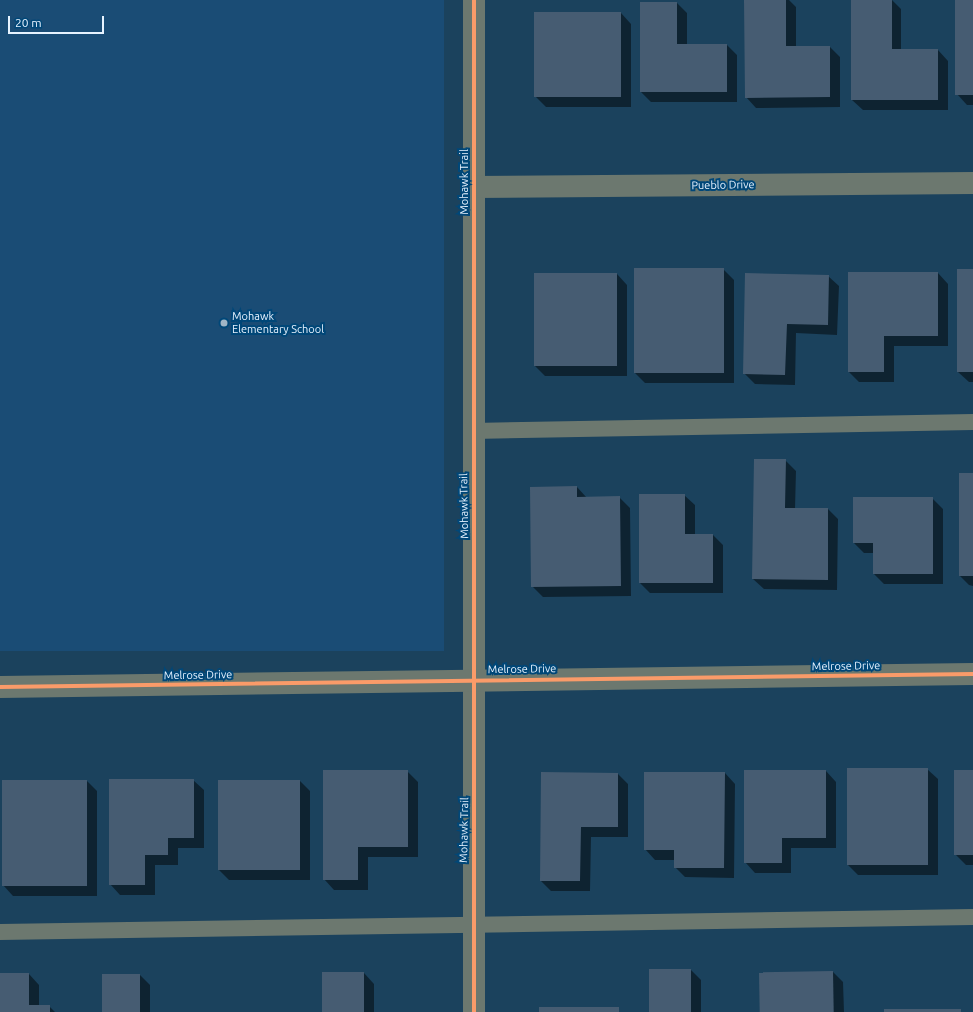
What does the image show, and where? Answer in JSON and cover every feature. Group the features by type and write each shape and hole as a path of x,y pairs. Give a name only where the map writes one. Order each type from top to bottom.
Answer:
{"street":[{"name":"Mohawk Trail","path":"474,0 472,431 474,679 472,925 474,1012"},
{"name":"Pueblo Drive","path":"473,187 973,183"},
{"name":"Melrose Drive","path":"0,687 474,679 973,674"}],"lane":[{"path":"472,431 973,422"},
{"path":"0,932 973,917"}],"shaded area":[{"name":"Mohawk Elementary School","path":"0,0 444,0 444,651 0,651"}],"building":[{"path":"744,0 786,0 786,46 830,46 830,97 745,98"},
{"path":"851,0 892,0 892,49 938,49 938,100 851,100"},
{"path":"955,0 973,0 973,95 955,95"},
{"path":"640,2 677,2 677,44 727,44 727,92 640,92"},
{"path":"534,12 621,12 621,97 534,97"},
{"path":"634,268 724,268 724,373 634,373"},
{"path":"957,269 973,269 973,372 957,372"},
{"path":"848,272 938,272 938,336 884,336 884,372 848,372"},
{"path":"534,273 617,273 617,366 534,366"},
{"path":"745,273 829,275 828,325 787,324 785,375 743,374"},
{"path":"754,459 786,459 785,508 828,508 828,580 752,579"},
{"path":"959,473 973,473 973,576 959,576"},
{"path":"577,486 577,497 620,496 621,586 531,587 530,487"},
{"path":"639,494 685,494 685,534 713,534 713,583 639,583"},
{"path":"853,497 933,497 933,574 873,574 873,543 853,543"},
{"path":"847,768 928,768 928,865 847,865"},
{"path":"323,770 408,770 408,847 358,847 358,880 323,880"},
{"path":"744,770 826,770 826,838 782,838 782,863 744,863"},
{"path":"954,770 973,770 973,855 954,855"},
{"path":"541,772 618,773 618,827 581,827 580,881 540,881"},
{"path":"644,772 725,772 724,868 674,868 674,850 644,850"},
{"path":"109,779 194,779 194,838 168,838 168,855 145,855 145,885 109,885"},
{"path":"2,780 87,780 87,886 2,886"},
{"path":"218,780 300,780 300,870 218,870"},
{"path":"649,969 691,969 691,1012 649,1012"},
{"path":"833,971 834,1012 760,1012 759,972"},
{"path":"322,972 364,972 364,1012 322,1012"},
{"path":"0,973 29,973 29,1005 50,1005 50,1012 0,1012"},
{"path":"102,974 140,974 140,1012 102,1012"},
{"path":"539,1007 619,1007 619,1012 539,1012"},
{"path":"884,1009 961,1009 961,1012 884,1012"}],"cycle path":[{"path":"474,0 474,1012"},
{"path":"0,687 973,674"}],"place":[{"name":"Mohawk Elementary School","path":"224,323"}]}
